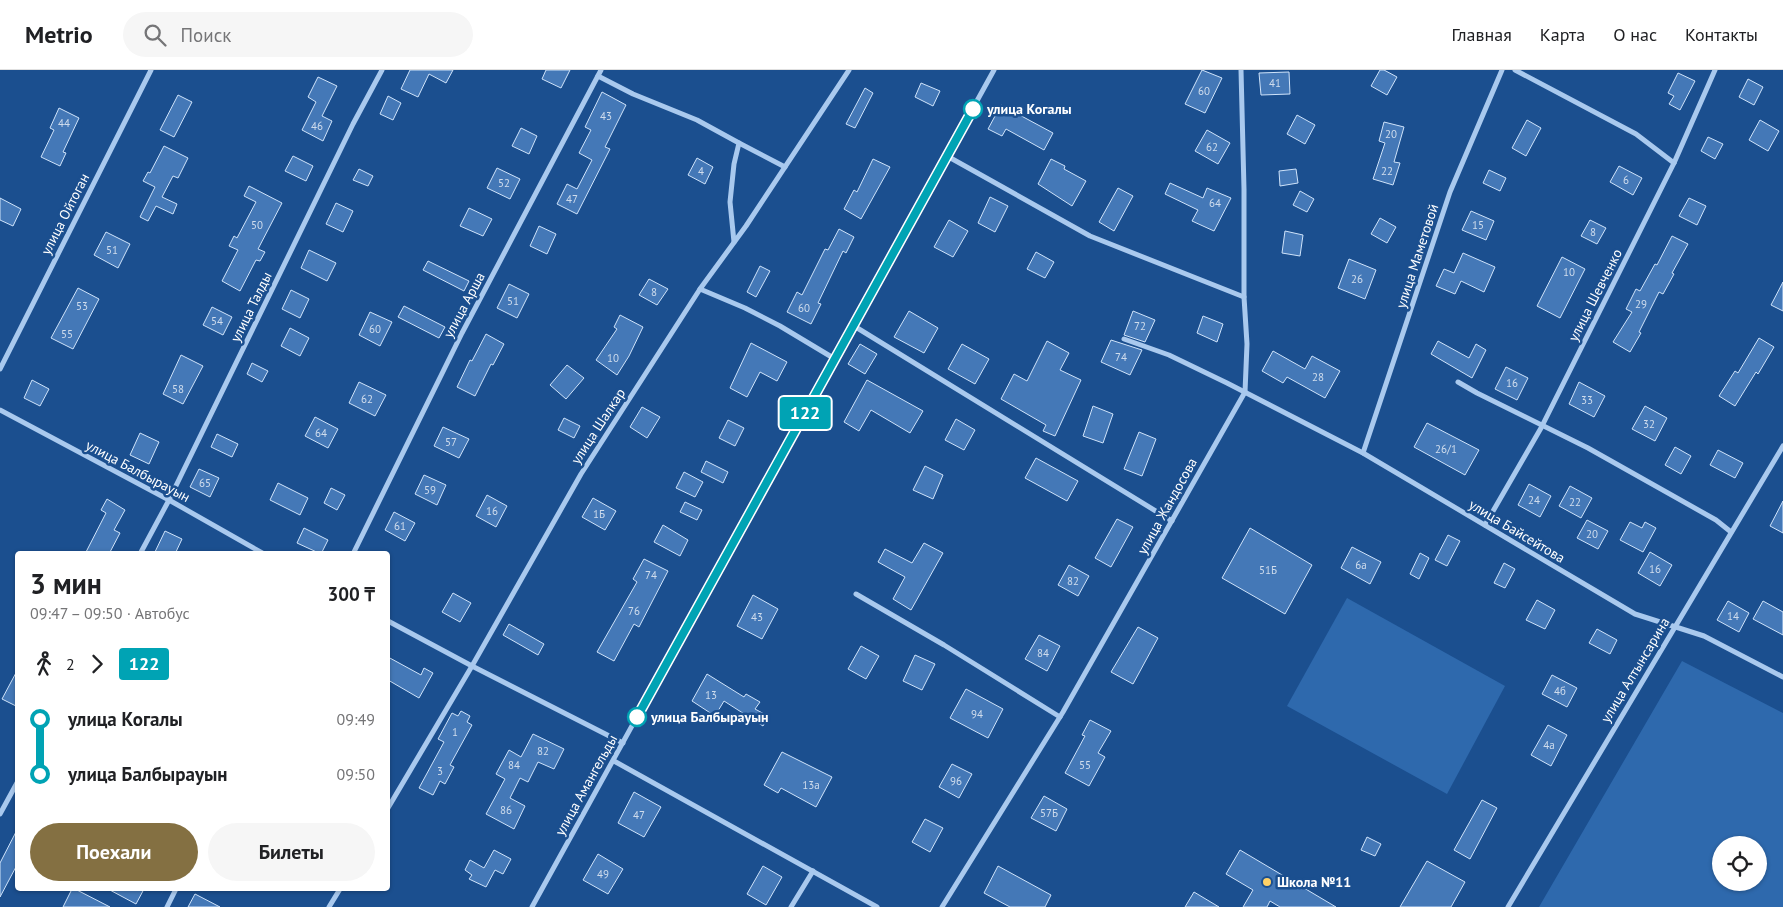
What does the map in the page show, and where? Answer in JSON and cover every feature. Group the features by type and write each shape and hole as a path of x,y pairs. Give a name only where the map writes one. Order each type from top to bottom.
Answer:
{"street":[{"name":"улица Ойтоган","path":"0,369 150,70"},
{"name":"улица Талды","path":"142,551 169,500 353,124 382,70"},
{"name":"улица Арша","path":"354,551 462,332 601,70"},
{"name":"улица Шалкар","path":"390,805 472,666 581,474 700,289 734,243 850,70"},
{"name":"улица Амангельды","path":"532,907 994,70"},
{"name":"улица Жандосова","path":"942,907 1060,717 1245,392 1247,344 1244,297 1244,189 1240,70"},
{"name":"улица Маметовой","path":"1363,453 1450,192 1502,70"},
{"path":"1515,70 1636,134 1674,163"},
{"name":"улица Шевченко","path":"1485,525 1543,424 1674,163 1715,70"},
{"path":"598,76 633,94 698,120 785,167"},
{"path":"734,243 730,202 734,164 739,143"},
{"path":"947,156 1090,236 1244,297"},
{"path":"700,289 754,312 835,359"},
{"path":"854,326 1172,521"},
{"name":"улица Байсейтова","path":"1124,339 1169,355 1363,453 1635,614 1704,636 1783,677"},
{"path":"1458,382 1524,417 1543,424 1648,480 1716,520 1731,532"},
{"name":"улица Балбырауын","path":"0,410 169,500 259,551"},
{"name":"улица Алтынсарина","path":"1508,907 1783,446"},
{"path":"856,594 944,644 1060,717"},
{"path":"390,622 622,743"},
{"path":"614,761 877,907"},
{"path":"0,814 15,786"},
{"path":"791,907 813,871"},
{"path":"167,907 175,891"},
{"path":"329,907 339,891"}],"shaded area":[{"path":"1347,598 1505,686 1447,794 1287,706"},
{"path":"1682,661 1783,713 1783,907 1539,907"}],"building":[{"path":"410,70 453,70 446,83 429,74 418,97 401,89"},
{"path":"546,70 570,70 561,88 542,79"},
{"path":"1202,70 1222,78 1205,113 1185,104"},
{"path":"1380,70 1384,70 1397,77 1387,95 1371,86"},
{"path":"1289,72 1290,94 1261,95 1259,73"},
{"path":"1678,73 1695,81 1680,110 1669,104 1674,96 1668,93"},
{"path":"318,77 337,86 322,116 332,121 323,141 302,130 316,102 308,97"},
{"path":"1748,79 1763,87 1754,105 1739,97"},
{"path":"921,83 940,91 933,106 915,97"},
{"path":"865,88 873,93 855,128 846,124"},
{"path":"602,92 626,105 605,147 610,149 577,214 557,204 567,184 577,189 592,160 579,153 591,130 585,127"},
{"path":"178,95 192,102 174,137 160,130"},
{"path":"388,96 401,103 393,120 380,114"},
{"path":"1001,105 1053,133 1044,150 1006,129 1002,136 988,129"},
{"path":"59,108 79,118 63,152 66,153 60,166 41,157 54,130 50,128"},
{"path":"1297,115 1315,125 1305,144 1287,134"},
{"path":"1527,120 1541,128 1526,156 1512,148"},
{"path":"1760,120 1779,131 1768,151 1749,140"},
{"path":"1384,122 1404,127 1394,162 1400,163 1393,185 1373,179 1385,143 1379,141"},
{"path":"521,128 537,136 529,154 512,146"},
{"path":"1207,130 1230,143 1218,164 1195,151"},
{"path":"1708,137 1723,144 1715,159 1701,151"},
{"path":"164,146 188,158 178,178 173,176 162,197 177,204 173,214 156,206 148,221 140,217 155,187 143,181 148,172 150,173"},
{"path":"293,156 313,166 306,181 285,171"},
{"path":"697,158 713,167 705,184 688,175"},
{"path":"873,159 890,167 861,219 844,209 854,190 857,192"},
{"path":"1051,159 1065,166 1064,169 1086,181 1072,206 1038,184"},
{"path":"1619,166 1642,178 1633,195 1610,182"},
{"path":"497,168 520,179 510,199 487,188"},
{"path":"359,169 373,176 368,186 353,180"},
{"path":"1296,169 1298,183 1280,186 1279,171"},
{"path":"1489,170 1506,178 1500,191 1483,183"},
{"path":"1170,183 1203,198 1207,188 1231,198 1214,231 1192,221 1198,210 1165,194"},
{"path":"249,186 282,203 258,249 265,252 260,261 256,260 240,291 222,281 238,250 229,246 234,236 237,238 256,202 244,196"},
{"path":"1118,188 1133,196 1114,231 1099,222"},
{"path":"1300,191 1314,199 1307,212 1293,205"},
{"path":"990,197 1008,206 995,232 978,223"},
{"path":"0,198 21,209 13,226 0,220"},
{"path":"1689,198 1706,206 1697,225 1679,216"},
{"path":"336,203 353,211 343,232 326,224"},
{"path":"469,208 492,219 483,236 460,226"},
{"path":"1471,211 1494,221 1486,240 1462,230"},
{"path":"1380,218 1396,227 1387,243 1371,234"},
{"path":"949,220 968,231 953,257 934,247"},
{"path":"1590,220 1606,228 1597,244 1581,236"},
{"path":"539,226 556,234 547,254 530,246"},
{"path":"839,229 854,237 846,253 843,251 818,303 821,304 811,324 787,312 797,292 802,295 825,249 828,250"},
{"path":"1285,231 1303,235 1300,256 1282,253"},
{"path":"106,232 130,244 118,268 94,255"},
{"path":"1672,236 1688,244 1663,294 1659,292 1639,332 1641,333 1630,352 1613,342 1632,312 1626,309 1636,289 1640,291 1655,264 1657,265"},
{"path":"309,250 336,263 327,281 301,268"},
{"path":"1036,252 1054,262 1045,278 1027,269"},
{"path":"1463,253 1495,267 1484,292 1461,281 1455,294 1436,286 1444,269 1454,273"},
{"path":"1562,257 1585,269 1560,318 1537,306"},
{"path":"1349,259 1376,270 1365,299 1338,288"},
{"path":"428,261 469,281 464,291 423,270"},
{"path":"760,266 770,271 756,297 747,292"},
{"path":"649,279 668,289 657,305 639,295"},
{"path":"1783,282 1783,311 1771,305"},
{"path":"509,284 529,294 517,318 497,308"},
{"path":"78,288 99,299 73,349 51,338"},
{"path":"291,290 309,299 300,318 282,309"},
{"path":"404,306 445,327 439,338 398,317"},
{"path":"212,307 232,317 223,335 203,325"},
{"path":"909,311 938,328 924,353 894,337"},
{"path":"1133,311 1155,320 1145,342 1124,335"},
{"path":"370,312 392,322 380,346 359,335"},
{"path":"620,315 643,327 629,356 617,375 596,360 617,329 614,327"},
{"path":"1203,316 1223,324 1217,342 1197,333"},
{"path":"290,328 309,338 300,356 281,346"},
{"path":"486,334 504,344 493,365 491,364 475,396 457,387 470,360 472,361"},
{"path":"1759,338 1774,347 1758,374 1756,372 1735,406 1719,396 1735,371 1738,373"},
{"path":"1111,340 1142,350 1130,375 1101,362"},
{"path":"1047,341 1069,353 1060,370 1081,380 1055,436 1043,431 1046,425 1001,399 1014,374 1027,381"},
{"path":"1438,341 1469,358 1476,344 1486,350 1472,378 1431,354"},
{"path":"751,343 787,362 777,381 760,372 747,397 730,388"},
{"path":"860,344 877,354 865,374 848,364"},
{"path":"962,344 989,359 975,384 948,369"},
{"path":"1273,351 1305,369 1312,356 1340,371 1325,398 1287,377 1283,383 1262,371"},
{"path":"181,355 203,366 183,404 163,394"},
{"path":"252,363 268,371 262,382 247,374"},
{"path":"567,365 584,378 566,399 550,385"},
{"path":"1506,367 1528,378 1517,400 1495,389"},
{"path":"32,380 49,389 40,406 24,398"},
{"path":"867,380 923,411 910,433 871,410 859,431 844,422"},
{"path":"359,382 386,395 375,416 349,403"},
{"path":"1579,382 1605,396 1594,417 1569,404"},
{"path":"1093,406 1113,414 1103,443 1083,436"},
{"path":"1645,406 1667,418 1655,441 1632,429"},
{"path":"642,407 660,417 647,438 630,427"},
{"path":"315,417 338,429 328,448 305,436"},
{"path":"564,418 580,426 574,438 558,430"},
{"path":"956,419 975,430 964,450 945,440"},
{"path":"728,420 744,428 735,446 719,438"},
{"path":"1427,423 1479,450 1465,475 1414,447"},
{"path":"443,427 469,439 459,458 434,446"},
{"path":"1139,432 1156,439 1142,476 1124,469"},
{"path":"140,433 159,442 149,464 130,455"},
{"path":"217,434 238,444 232,457 211,447"},
{"path":"1675,447 1691,456 1681,474 1665,465"},
{"path":"1718,450 1743,463 1735,478 1710,465"},
{"path":"1036,458 1078,481 1067,501 1025,478"},
{"path":"706,461 728,472 723,483 701,472"},
{"path":"925,466 943,475 933,499 913,490"},
{"path":"199,469 219,478 210,497 190,487"},
{"path":"684,472 703,482 695,497 676,488"},
{"path":"424,475 446,485 437,505 415,494"},
{"path":"278,483 308,498 300,515 270,500"},
{"path":"1529,484 1551,496 1540,517 1518,505"},
{"path":"1570,486 1592,498 1581,518 1559,506"},
{"path":"331,488 345,495 337,510 324,503"},
{"path":"487,495 507,506 496,527 476,516"},
{"path":"593,498 616,511 605,530 582,517"},
{"path":"107,499 125,510 114,530 120,533 111,551 87,551 106,513 101,510"},
{"path":"1783,501 1783,533 1770,526"},
{"path":"685,502 702,510 697,520 680,512"},
{"path":"394,512 415,523 405,541 385,530"},
{"path":"1117,519 1133,527 1111,567 1095,558"},
{"path":"1587,520 1608,531 1598,549 1577,538"},
{"path":"1630,522 1642,528 1645,522 1656,528 1643,552 1620,540"},
{"path":"663,525 688,540 680,556 654,542"},
{"path":"304,528 328,540 322,551 314,551 297,543"},
{"path":"1250,528 1312,565 1285,614 1222,578"},
{"path":"165,531 182,539 176,551 155,551"},
{"path":"1448,535 1460,541 1447,566 1435,560"},
{"path":"924,543 943,553 911,610 893,599 905,577 878,562 885,549 912,563"},
{"path":"1352,547 1381,562 1370,584 1341,568"},
{"path":"1650,552 1672,565 1660,586 1638,573"},
{"path":"1420,553 1429,558 1419,579 1410,574"},
{"path":"644,559 668,571 639,627 634,624 614,661 597,652 637,582 633,579"},
{"path":"1504,563 1515,569 1505,588 1494,583"},
{"path":"1069,565 1089,576 1078,596 1058,585"},
{"path":"453,593 471,603 460,622 442,612"},
{"path":"753,595 778,609 762,639 737,626"},
{"path":"1537,600 1555,610 1545,629 1526,620"},
{"path":"1728,601 1749,613 1739,632 1717,620"},
{"path":"1763,601 1783,612 1783,635 1753,619"},
{"path":"509,624 544,644 538,655 503,635"},
{"path":"1138,627 1158,638 1133,684 1111,672"},
{"path":"1597,629 1617,640 1610,654 1589,643"},
{"path":"1039,635 1060,646 1047,671 1025,659"},
{"path":"861,646 879,656 866,679 848,669"},
{"path":"915,655 935,664 922,690 903,681"},
{"path":"390,658 421,675 424,668 433,673 419,698 390,681"},
{"path":"707,674 744,697 746,694 760,702 755,709 768,716 763,726 724,701 715,716 692,701"},
{"path":"15,675 15,706 2,699"},
{"path":"1552,675 1577,688 1567,707 1542,694"},
{"path":"966,689 1003,709 988,738 950,718"},
{"path":"461,711 470,716 467,722 472,725 450,765 454,767 445,784 440,781 433,795 419,788 444,742 438,739 452,713 458,716"},
{"path":"1090,720 1111,731 1098,753 1105,757 1089,786 1065,773 1085,736 1082,735"},
{"path":"1548,725 1567,735 1551,766 1531,755"},
{"path":"533,734 564,749 554,769 538,762 528,782 520,778 510,798 525,806 514,829 486,814 505,779 496,774 509,750 521,757"},
{"path":"782,752 832,777 816,807 781,788 778,793 764,785"},
{"path":"952,764 972,774 959,798 939,787"},
{"path":"634,792 661,807 644,837 618,823"},
{"path":"1044,796 1067,809 1056,831 1031,818"},
{"path":"1482,800 1497,808 1470,859 1454,850"},
{"path":"925,819 943,828 930,852 912,842"},
{"path":"15,834 15,869 0,897 0,863"},
{"path":"1367,837 1381,844 1375,856 1361,850"},
{"path":"494,850 511,859 503,874 495,870 486,887 469,879 472,875 465,870 470,860 484,868"},
{"name":"Школа №11","path":"1240,850 1336,907 1280,907 1270,901 1267,907 1243,907 1253,890 1226,874"},
{"path":"598,854 623,869 608,894 583,880"},
{"path":"1427,861 1465,882 1451,907 1400,907"},
{"path":"763,866 782,877 766,905 747,894"},
{"path":"998,866 1051,895 1045,907 1010,907 984,893"},
{"path":"71,891 79,891 110,907 63,907"},
{"path":"112,891 143,891 136,904"},
{"path":"1194,892 1219,907 1185,907"},
{"path":"195,894 220,907 188,907"}],"bus line":[{"name":"122","path":"637,717 973,109"}],"place":[{"name":"улица Когалы","path":"973,109"},
{"name":"улица Балбырауын","path":"637,717"},
{"name":"Школа №11","path":"1267,882"}]}
